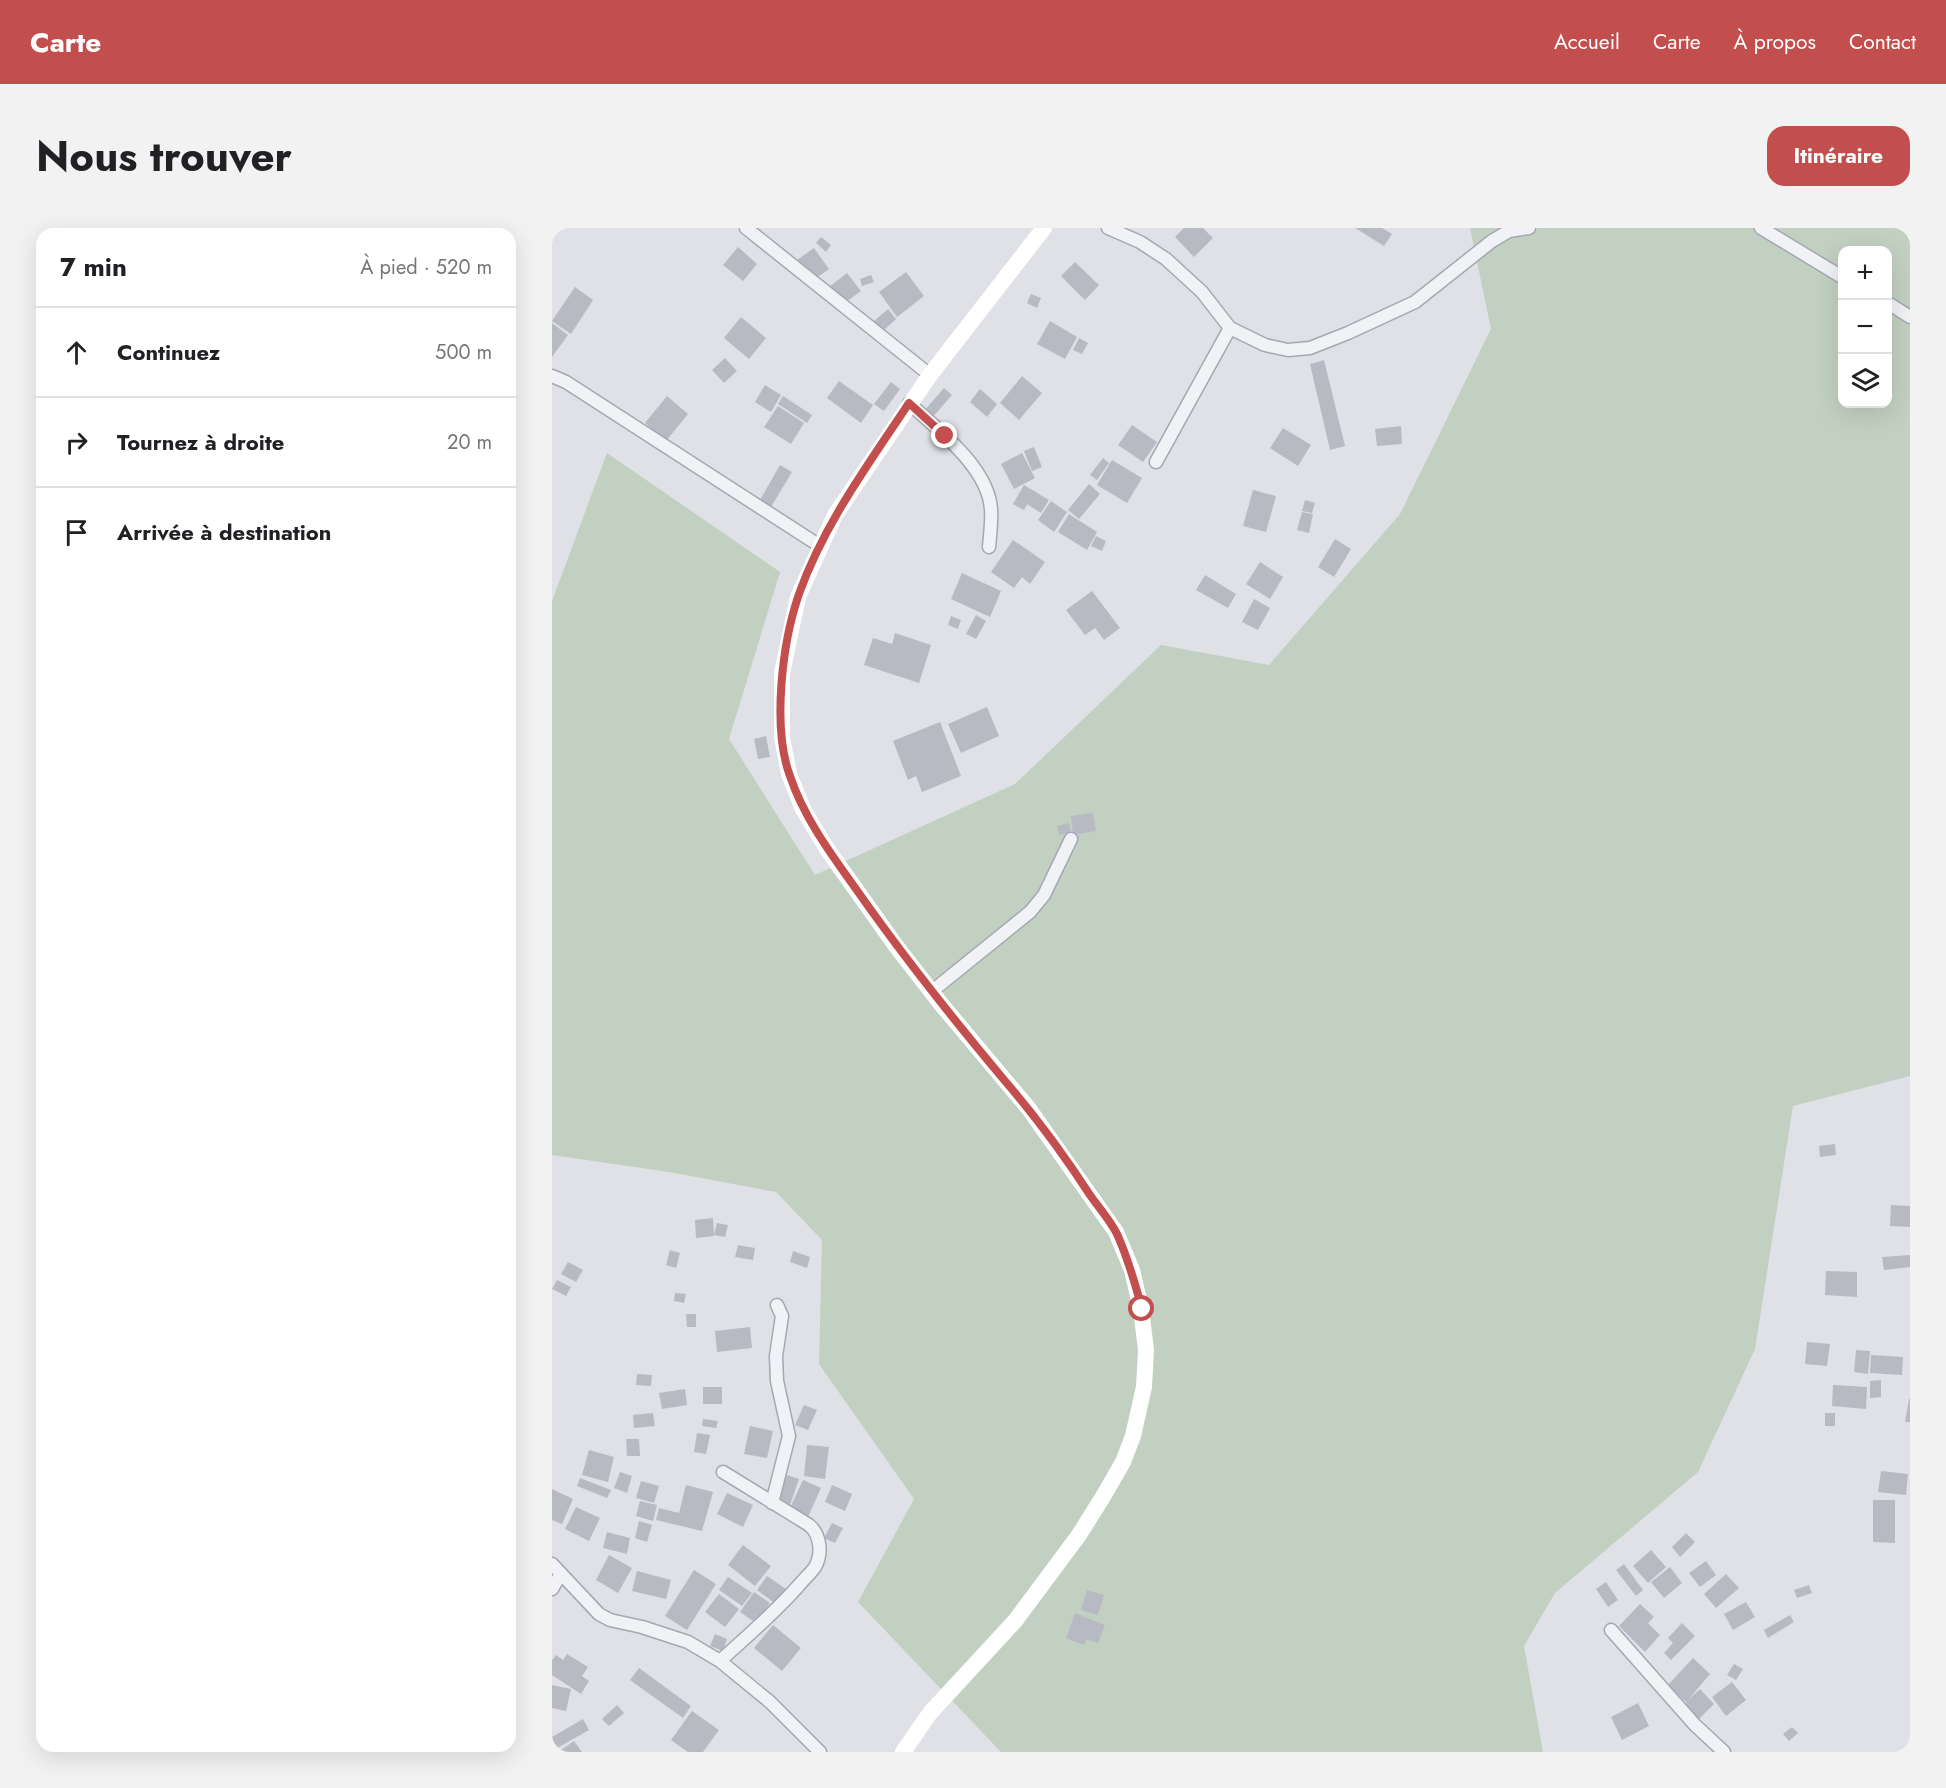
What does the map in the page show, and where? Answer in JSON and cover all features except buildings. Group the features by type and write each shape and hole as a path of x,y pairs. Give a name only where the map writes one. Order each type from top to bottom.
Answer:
{"street":[{"path":"746,228 930,375"},
{"path":"903,1752 930,1713 1015,1621 1079,1535 1123,1462 1133,1437 1144,1387 1146,1350 1142,1309 1132,1270 1116,1232 1029,1109 931,992 827,849 803,808 789,774 782,737 782,673 798,597 835,515 909,403 1044,228"},
{"path":"1108,228 1140,242 1166,259 1202,292 1230,328 1265,345 1288,350 1310,348 1415,302 1492,241 1509,231 1529,228"},
{"path":"1761,228 1838,275"},
{"path":"1892,306 1910,317"},
{"path":"1156,462 1230,328"},
{"path":"552,376 566,382 820,546"},
{"path":"909,403 945,436 980,475 988,494 991,510 989,547"},
{"path":"931,992 1030,912 1044,895 1071,839"},
{"path":"772,1503 789,1436 777,1381 776,1356 782,1316 777,1305"},
{"path":"720,1661 790,1595 816,1565 819,1549 815,1530 723,1472"},
{"path":"552,1564 555,1582 599,1614 610,1620 688,1642 720,1661 770,1702 820,1752"},
{"path":"1611,1630 1695,1725 1724,1752"}],"green space":[{"path":"1470,228 1910,228 1910,1076 1793,1106 1755,1349 1698,1472 1555,1593 1524,1646 1543,1752 1001,1752 858,1602 914,1499 819,1364 822,1240 776,1192 669,1172 552,1155 552,601 607,453 780,572 729,739 815,875 1015,784 1161,645 1269,665 1400,514 1491,329"}],"route":[{"path":"945,436 909,403 835,515 812,561 798,597 782,673 782,737 789,774 803,808 827,849 896,946 940,1004 1029,1109 1116,1232 1132,1270 1142,1309"}]}
